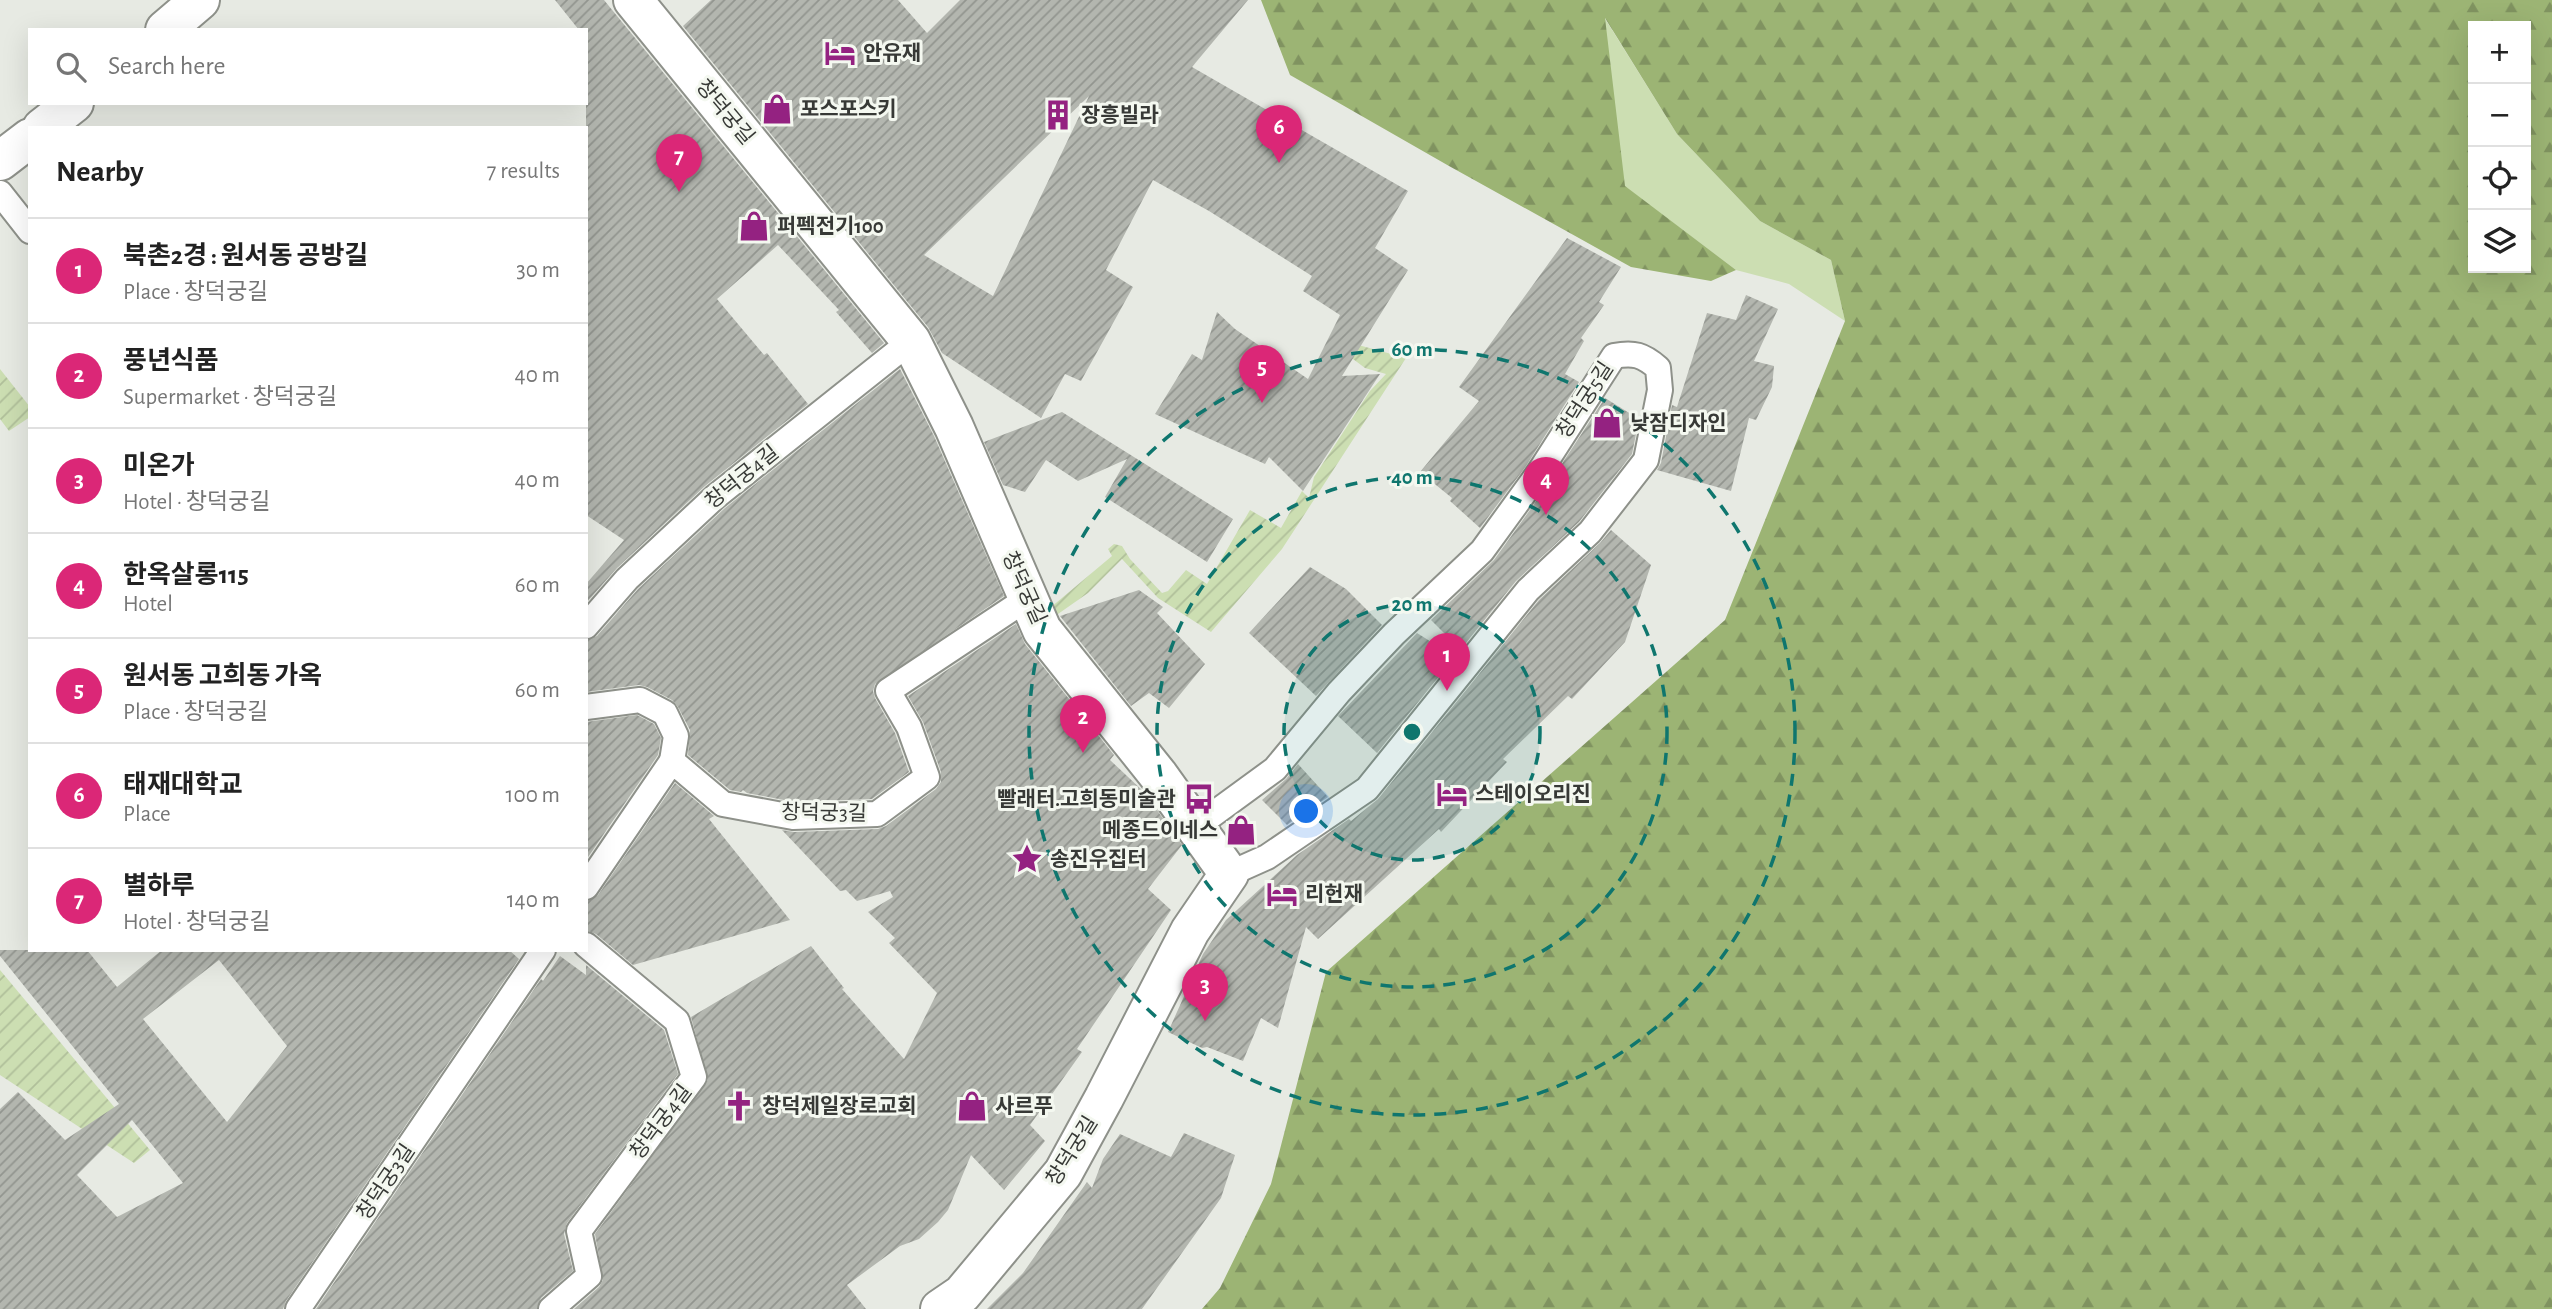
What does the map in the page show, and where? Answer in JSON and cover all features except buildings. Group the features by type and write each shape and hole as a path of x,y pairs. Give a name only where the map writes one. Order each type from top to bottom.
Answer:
{"street":[{"path":"166,28 200,0"},
{"name":"창덕궁길","path":"632,0 911,341 954,427 1041,630 1197,826 1229,874 1190,931 1063,1173 962,1294 940,1309"},
{"path":"45,126 71,105"},
{"path":"0,161 28,140"}],"lane":[{"path":"0,193 28,228"},
{"name":"창덕궁4길","path":"588,624 627,579 715,497 911,341"},
{"name":"창덕궁5길","path":"1197,826 1275,769 1339,692 1385,643 1482,551 1538,474 1614,356 1630,353 1645,356 1658,368 1660,390 1647,460 1590,532 1528,590 1367,789 1267,857 1229,874"},
{"name":"창덕궁3길","path":"672,761 723,804 793,817 877,814 927,777 909,727 888,691 1028,598"},
{"path":"588,707 640,700 665,713 676,736 672,761 588,884"},
{"name":"창덕궁4길","path":"551,1309 589,1276 579,1231 694,1077 677,1021 588,947"},
{"name":"창덕궁3길","path":"298,1309 542,952"}],"green space":[{"path":"1261,0 2552,0 2552,1309 1202,1309 1220,1288 1271,1184 1326,972 1725,620 1845,321 1831,260 1760,221 1677,134 1605,18 1625,186 1736,270 1711,281 1631,267 1290,75"},
{"path":"1604,17 1677,134 1760,221 1831,260 1845,321 1789,284 1736,270 1624,186"},
{"path":"1329,337 1406,358 1282,549 1211,632 1158,598 1122,559 1088,593 1048,621 1044,613 1112,556 1108,549 1114,544 1122,546 1130,559 1162,593 1168,591 1186,570 1207,584 1250,510 1281,528 1302,491 1309,498 1314,477 1370,391 1386,374 1365,368"},
{"path":"0,369 28,404 28,418 9,431 0,419"},
{"path":"0,970 150,1150 134,1163 0,1075"}],"place":[{"name":"안유재","path":"840,53"},
{"name":"포스포스키","path":"777,109"},
{"name":"장흥빌라","path":"1058,115"},
{"name":"태재대학교","path":"1279,163"},
{"name":"별하루","path":"679,192"},
{"name":"퍼펙전기100","path":"754,226"},
{"name":"원서동 고희동 가옥","path":"1262,403"},
{"name":"낮잠디자인","path":"1607,423"},
{"name":"한옥살롱115","path":"1546,515"},
{"name":"북촌2경 : 원서동 공방길","path":"1447,691"},
{"name":"풍년식품","path":"1083,753"},
{"name":"스테이오리진","path":"1452,794"},
{"name":"빨래터.고희동미술관","path":"1199,799"},
{"name":"메종드이네스","path":"1241,830"},
{"name":"송진우집터","path":"1027,859"},
{"name":"리헌재","path":"1282,894"},
{"name":"미온가","path":"1205,1021"},
{"name":"창덕제일장로교회","path":"739,1106"},
{"name":"사르푸","path":"972,1106"}]}
